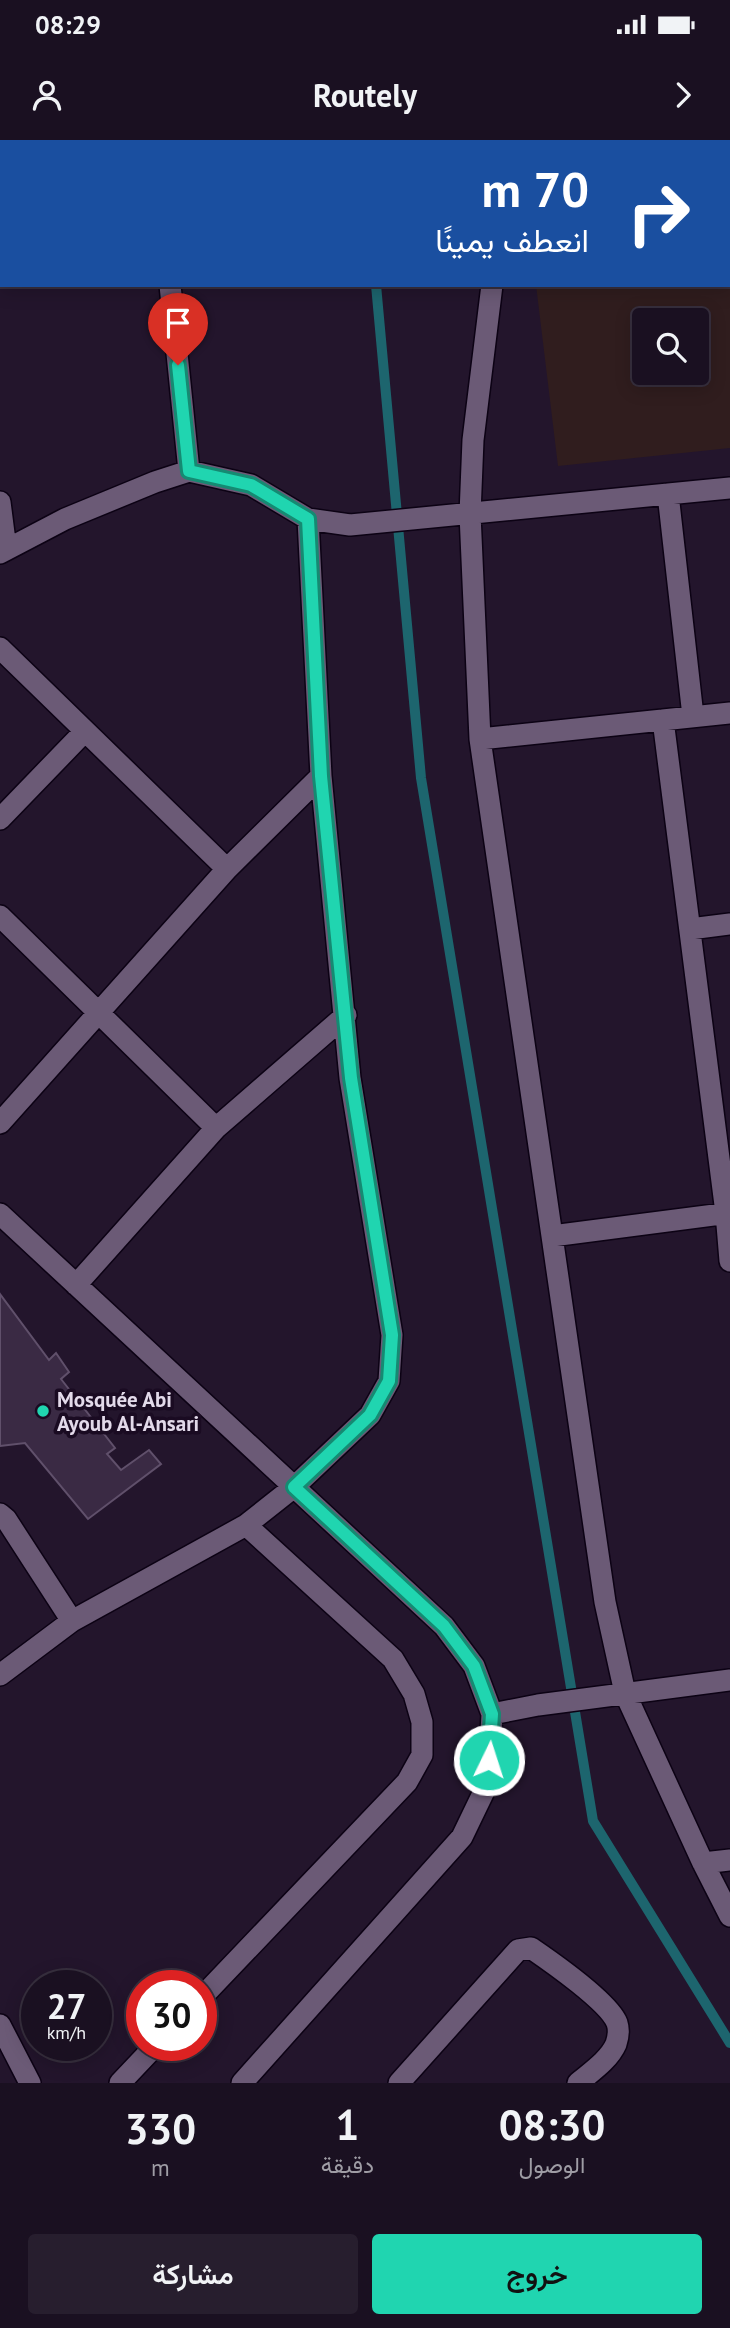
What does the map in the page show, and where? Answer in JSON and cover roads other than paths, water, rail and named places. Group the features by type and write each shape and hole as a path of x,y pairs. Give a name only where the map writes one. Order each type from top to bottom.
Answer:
{"street":[{"path":"170,287 189,471"},
{"path":"492,287 473,440 470,514 480,739 618,1694 730,1916"},
{"path":"0,502 3,551 65,519 189,471 251,485 308,519 350,525 730,488"},
{"path":"668,494 693,716"},
{"path":"0,1675 72,1621 246,1525 294,1487 370,1415 389,1381 392,1335 351,1078 321,776 308,519"},
{"path":"0,648 228,869"},
{"path":"480,739 730,713"},
{"path":"663,720 728,1213 730,1261"},
{"path":"0,820 85,731"},
{"path":"0,1123 228,869 321,776"},
{"path":"0,916 216,1128"},
{"path":"690,929 730,924"},
{"path":"76,1285 216,1128 346,1016"},
{"path":"552,1236 728,1213"},
{"path":"0,1214 444,1626 474,1666 492,1714 488,1783 462,1837 242,2083"},
{"path":"0,1514 6,1519 72,1621"},
{"path":"217,1981 407,1782 422,1755 422,1722 414,1694 393,1659 246,1525"},
{"path":"492,1714 538,1705 730,1680"},
{"path":"703,1863 730,1860"},
{"path":"399,2083 518,1950 526,1947 569,1974 617,2023 616,2044 608,2057 578,2083"},
{"path":"0,2025 30,2083"},
{"path":"120,2083 141,2061"}],"waterway":[{"path":"376,287 421,778 593,1821 730,2043"}],"place":[{"name":"Mosquée Abi Ayoub Al-Ansari","path":"43,1411"}]}
